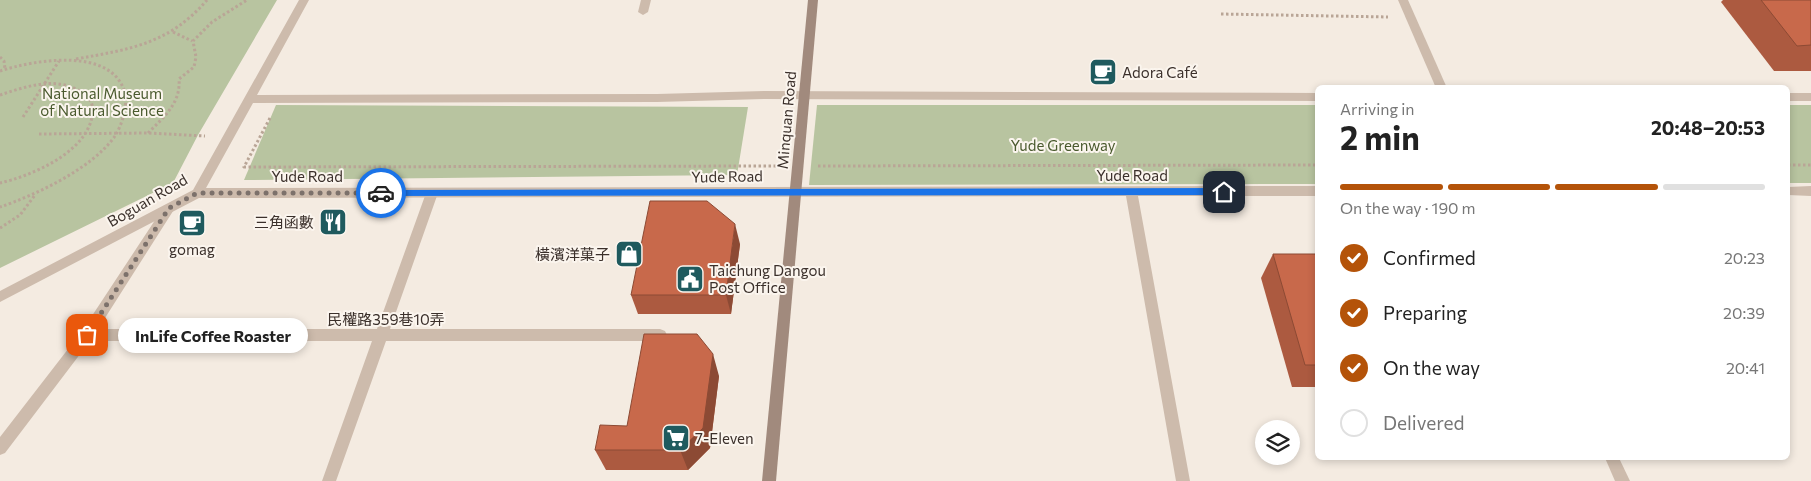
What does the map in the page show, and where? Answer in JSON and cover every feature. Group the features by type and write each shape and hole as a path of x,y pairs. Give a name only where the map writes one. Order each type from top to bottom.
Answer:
{"street":[{"name":"Boguan Road","path":"0,297 197,193 304,0"},
{"path":"643,12 646,0"},
{"name":"Minquan Road","path":"769,481 812,0"},
{"path":"1403,0 1441,85"},
{"path":"249,99 647,98 804,95 1315,97"},
{"path":"1790,97 1811,97"},
{"path":"1790,191 1811,190"},
{"name":"Yude Road","path":"197,193 1315,191"},
{"path":"1131,192 1183,481"},
{"path":"329,481 432,193"},
{"path":"0,448 87,335 169,208"},
{"name":"民權路359巷10弄","path":"87,335 675,335"},
{"path":"1613,460 1623,481"}],"path":[{"path":"0,71 41,61 70,60 138,48 172,32 201,7 206,0"},
{"path":"193,41 212,22 247,0"},
{"path":"1221,14 1411,18"},
{"path":"172,32 193,41"},
{"path":"148,133 175,104 181,89 179,79 194,67 196,57 193,41"},
{"path":"0,58 4,61 5,69"},
{"path":"23,117 59,60"},
{"path":"0,206 35,195 70,177 100,152 117,133 127,101 121,81 103,67 70,60"},
{"path":"0,95 20,88 44,84 65,85 81,90 90,100 93,113 85,134 76,145 57,160 31,174 0,183"},
{"path":"264,119 271,115 244,167 1315,165"},
{"path":"39,134 148,133 226,138"},
{"path":"1790,165 1811,165"},
{"path":"0,228 12,223 28,206 35,195"}],"green space":[{"name":"National Museum of Natural Science","path":"0,0 277,0 198,135 173,183 0,268"},
{"path":"276,105 748,107 737,175 244,180"},
{"name":"Yude Greenway","path":"817,105 1315,105 1315,184 809,185"},
{"path":"1790,105 1811,105 1811,183 1790,183"}],"building":[{"path":"1761,0 1811,0 1811,45 1797,46"},
{"name":"Taichung Dangou Post Office","path":"650,201 707,201 735,224 726,295 631,295"},
{"path":"1273,254 1315,254 1315,365 1305,365"},
{"path":"644,334 697,334 713,354 703,428 680,450 595,450 600,425 627,426"}],"way so far":[{"path":"87,335 169,208 197,193 381,193"}],"place":[{"name":"Adora Café","path":"1103,72"},
{"name":"三角函數","path":"333,222"},
{"name":"gomag","path":"192,223"},
{"name":"橫濱洋菓子","path":"629,254"},
{"name":"Taichung Dangou Post Office","path":"690,279"},
{"name":"InLife Coffee Roaster","path":"87,335"},
{"name":"7-Eleven","path":"676,438"}],"route":[{"path":"381,193 1224,192"}]}
